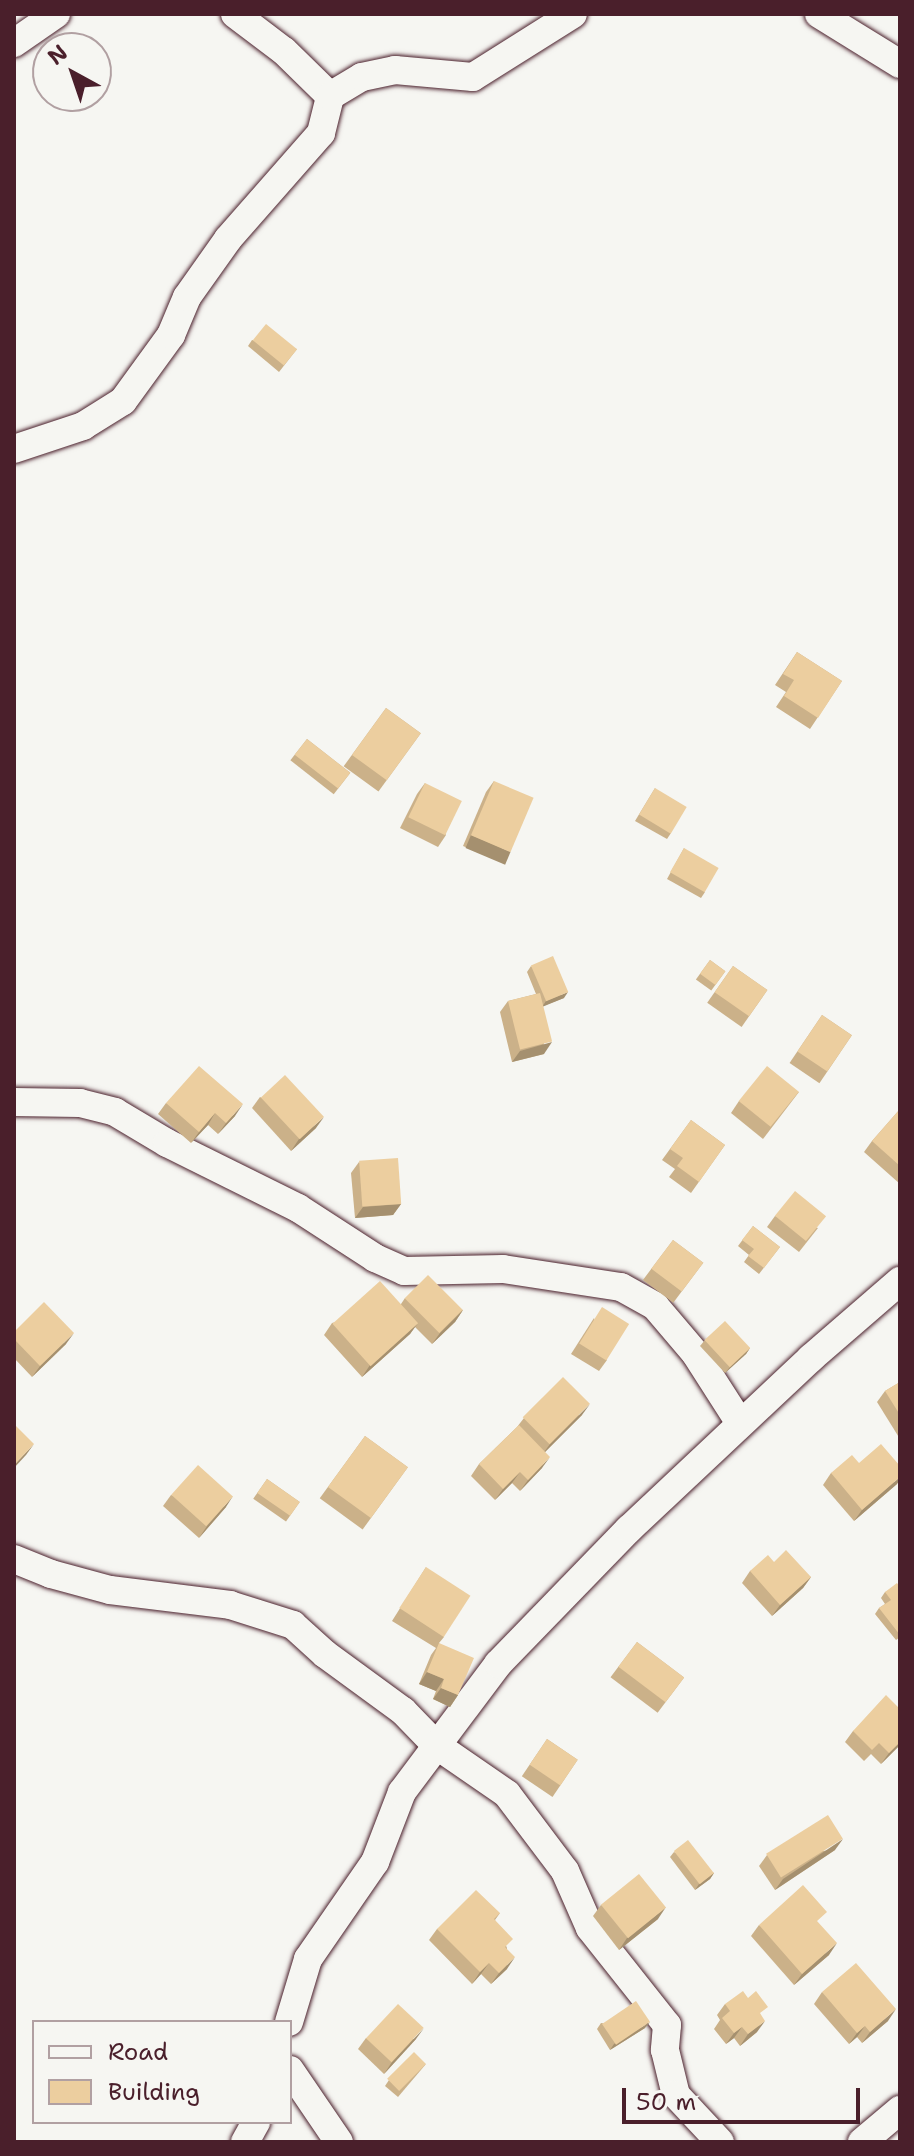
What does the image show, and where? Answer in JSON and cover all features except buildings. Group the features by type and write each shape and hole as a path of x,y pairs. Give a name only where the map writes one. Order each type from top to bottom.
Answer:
{"street":[{"path":"14,43 56,14"},
{"path":"235,14 284,51 330,96"},
{"path":"14,449 83,426 123,401 171,335 187,297 228,239 321,133 330,96 362,77 395,70 473,77 573,14"},
{"path":"819,14 900,64"},
{"path":"14,1102 80,1103 115,1112 167,1143 298,1208 375,1258 404,1271 503,1269 621,1287 655,1306 695,1353 740,1423"},
{"path":"290,2020 308,1959 375,1862 402,1792 498,1664 629,1529 740,1423 900,1281"},
{"path":"14,1559 51,1574 110,1590 230,1605 293,1625 325,1654 403,1711 436,1745 507,1794 565,1871 590,1928 667,2025 665,2050 676,2095 720,2142"},
{"path":"292,2073 339,2142"},
{"path":"862,2142 900,2110"},
{"path":"245,2142 255,2124"}]}
